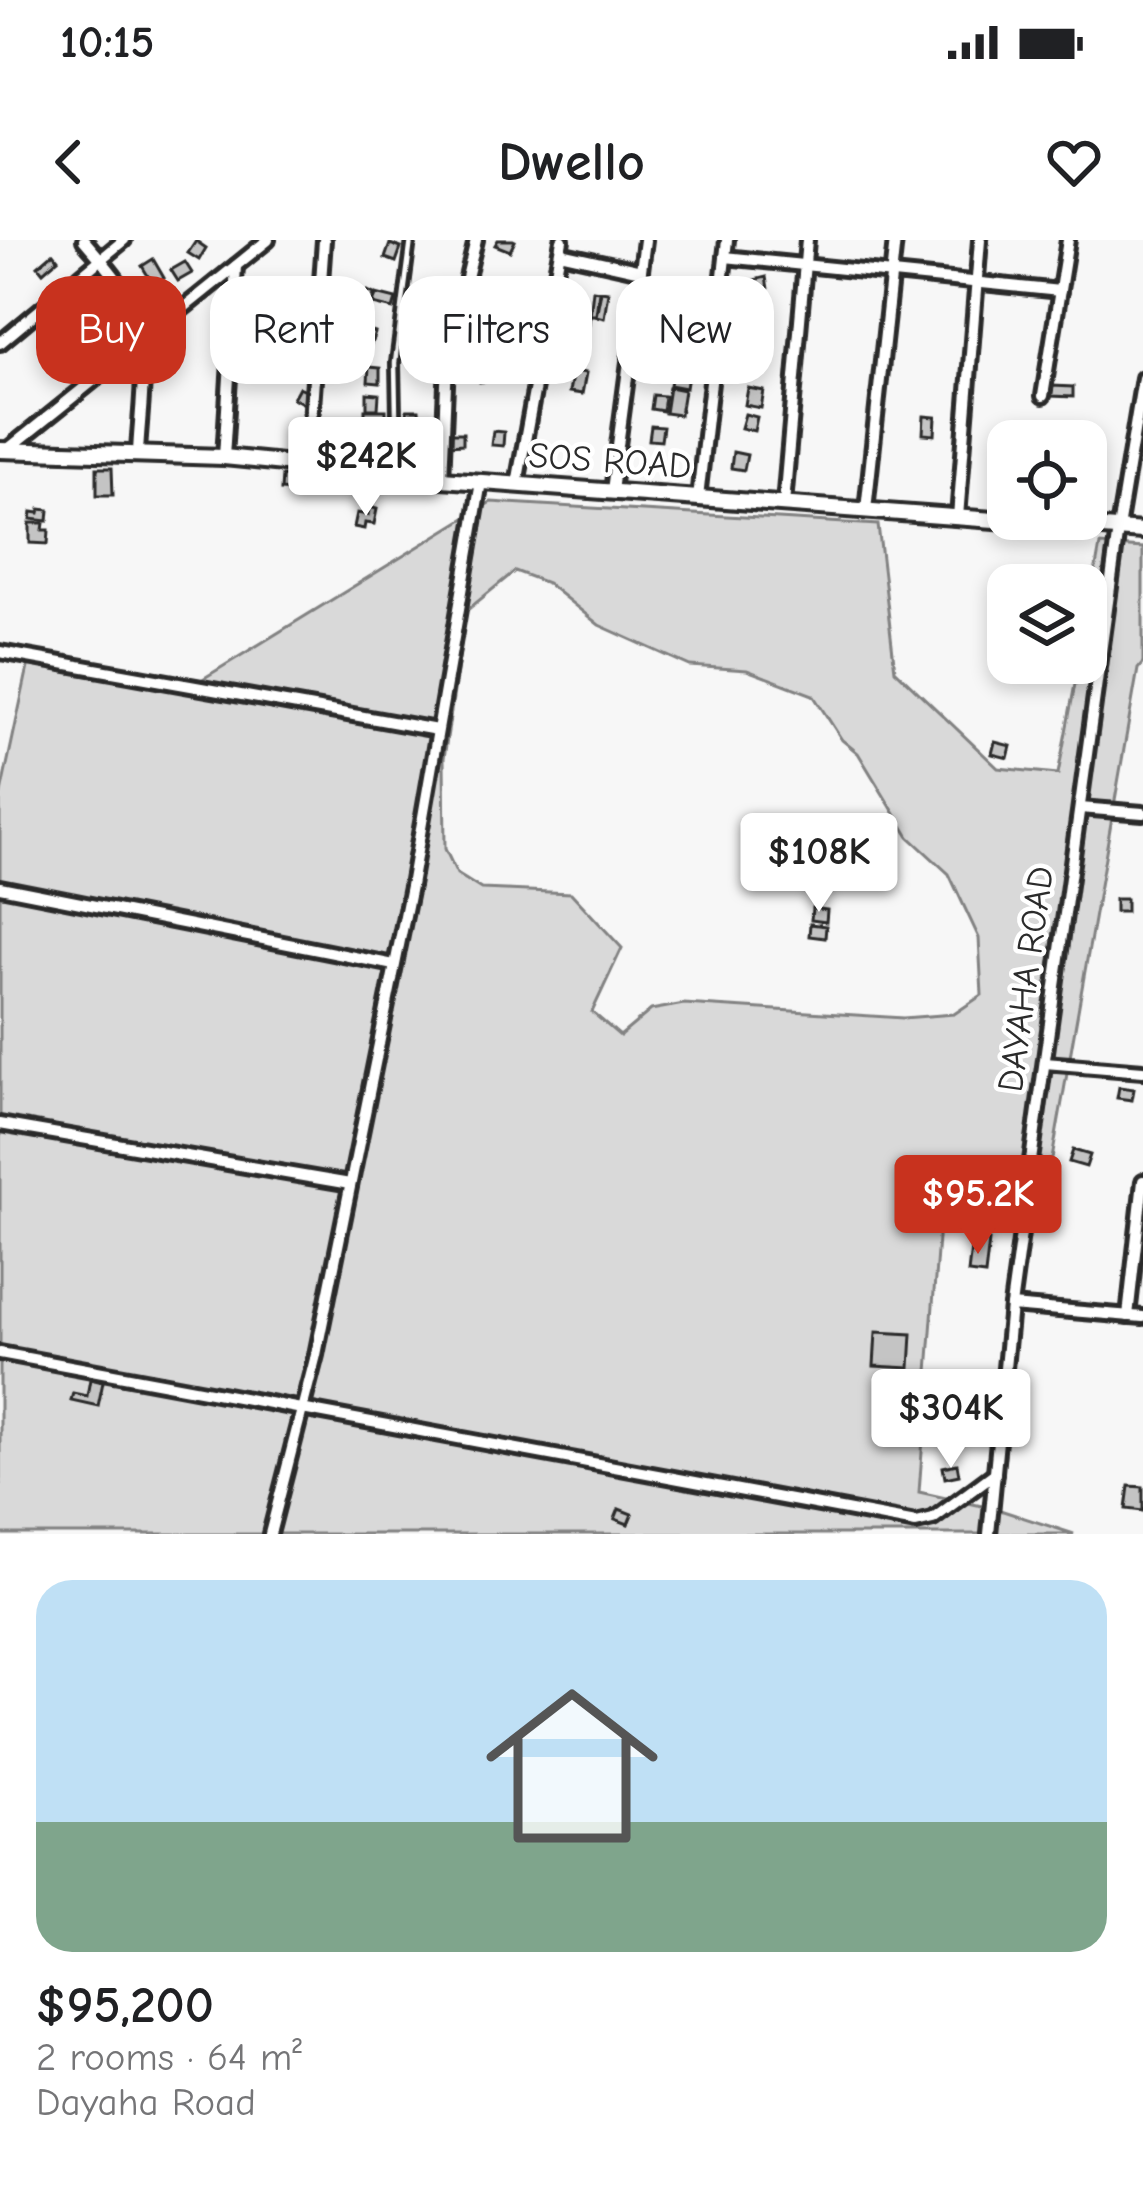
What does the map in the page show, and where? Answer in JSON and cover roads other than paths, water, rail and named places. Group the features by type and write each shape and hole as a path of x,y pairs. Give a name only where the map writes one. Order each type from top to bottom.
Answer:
{"street":[{"path":"84,240 112,276"},
{"path":"0,343 124,240"},
{"path":"186,306 268,240"},
{"path":"308,464 324,240"},
{"path":"442,479 447,361 476,240"},
{"path":"612,491 645,240"},
{"path":"698,498 727,240"},
{"path":"784,504 807,240"},
{"path":"866,510 895,240"},
{"path":"958,517 980,240"},
{"path":"1043,396 1068,240"},
{"path":"517,484 561,247 641,271"},
{"path":"725,257 1060,291"},
{"path":"224,457 236,266"},
{"name":"DAYAHA ROAD","path":"989,1534 1012,1306 1118,529 1143,378"},
{"path":"4,450 88,384"},
{"path":"138,453 140,384"},
{"name":"SOS ROAD","path":"4,450 224,457 442,479 1143,531"},
{"path":"270,1534 303,1407 350,1184 481,482"},
{"path":"0,652 437,730"},
{"path":"1080,808 1143,813"},
{"path":"0,887 394,964"},
{"path":"1045,1063 1143,1071"},
{"path":"0,1124 350,1184"},
{"path":"1128,1316 1143,1181"},
{"path":"1012,1306 1143,1317"},
{"path":"0,1353 916,1523 933,1519 995,1473"}],"lane":[{"path":"397,474 395,363 411,240"}]}
